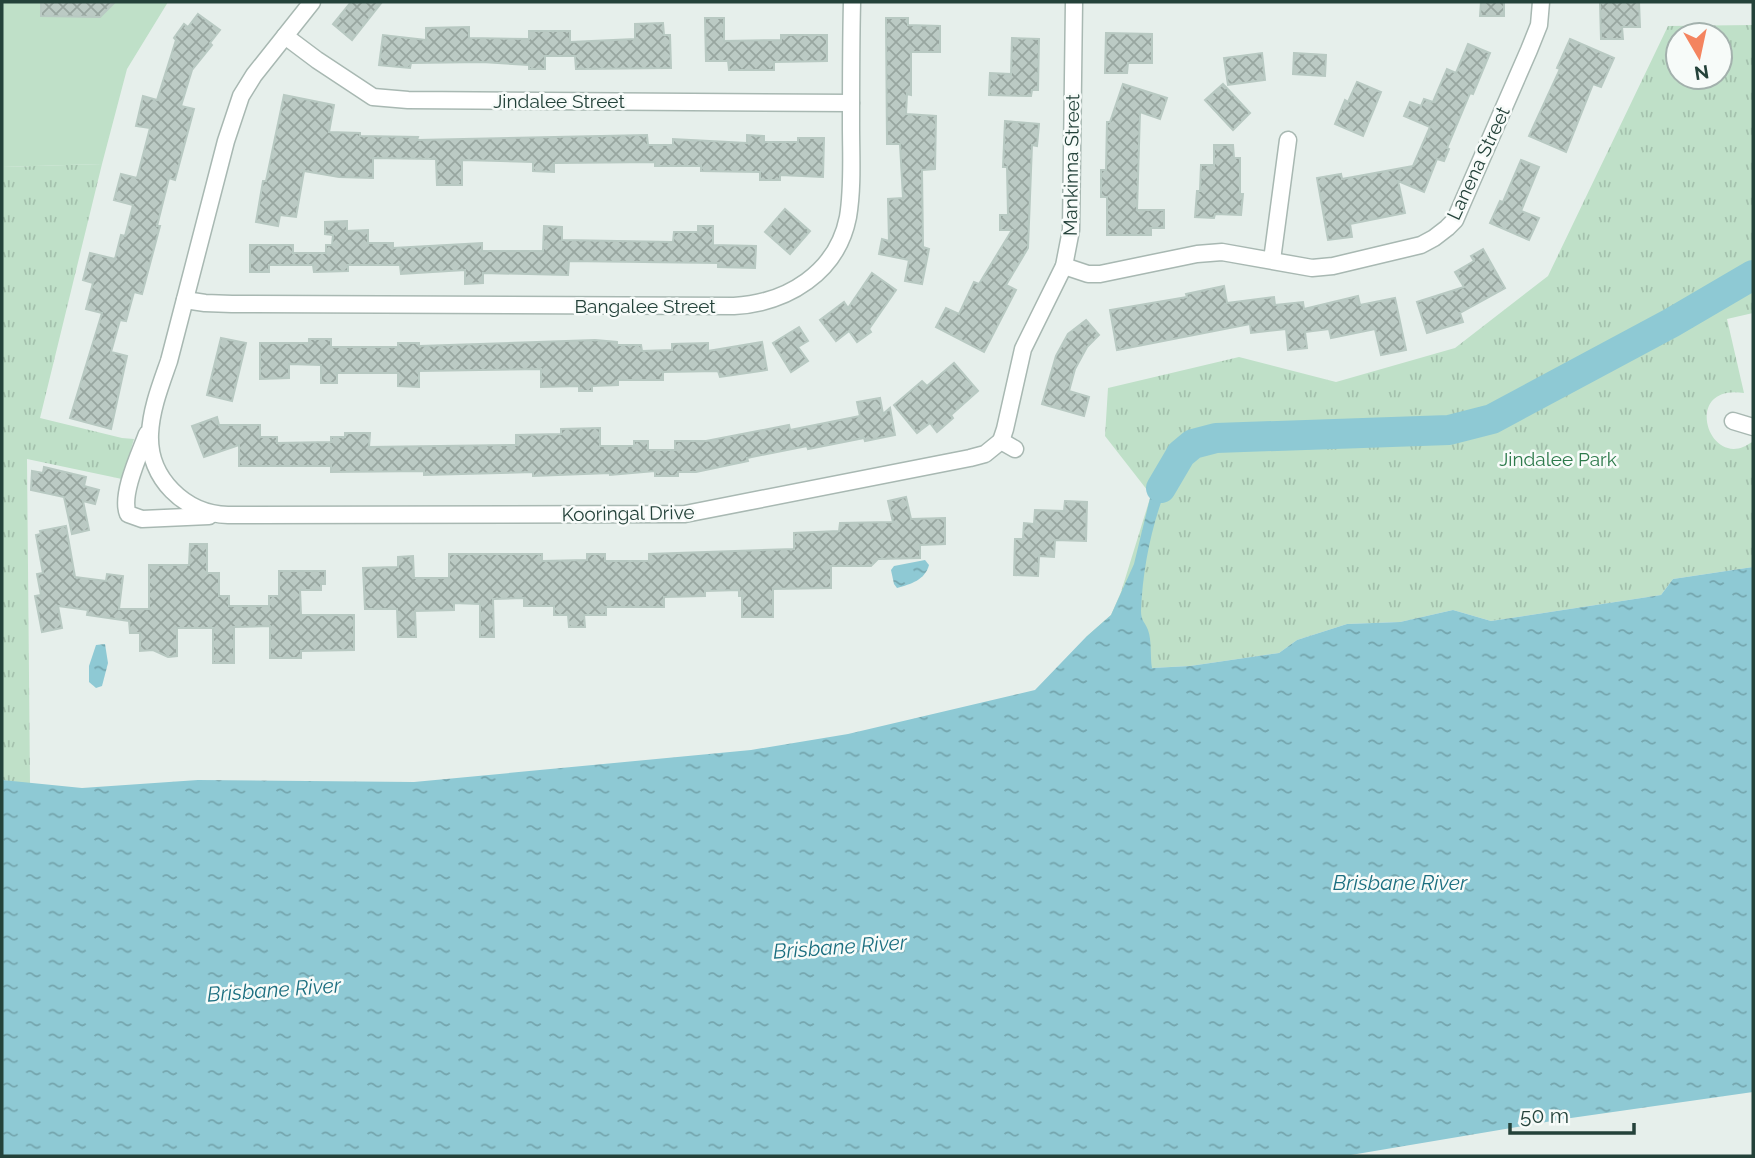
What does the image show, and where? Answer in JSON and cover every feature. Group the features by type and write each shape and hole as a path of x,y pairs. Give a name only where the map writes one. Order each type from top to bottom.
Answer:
{"street":[{"name":"Kooringal Drive","path":"312,2 254,75 241,96 226,141 150,425 128,493 128,514 142,519 228,515 694,513 971,458 1008,445"},
{"name":"Bangalee Street","path":"185,300 232,304 720,306 750,305 789,293 811,279 841,240 849,206 852,2"},
{"name":"Mankinna Street","path":"1008,445 1005,429 1023,349 1064,266 1071,230 1074,2"},
{"name":"Lanena Street","path":"1064,266 1088,274 1100,274 1197,254 1222,252 1312,268 1333,266 1421,245 1434,238 1455,220 1539,25 1541,2"},
{"name":"Jindalee Street","path":"285,36 317,61 373,97 422,100 851,103"},
{"path":"1272,260 1288,141"},
{"path":"1733,421 1753,428"},
{"name":"Kooringal Drive","path":"150,425 152,458 170,489 198,509 228,515"}],"green space":[{"path":"2,2 168,2 127,69 102,164 2,167"},
{"name":"Jindalee Park","path":"1734,25 1753,25 1753,313 1727,319 1744,393 1724,394 1712,401 1707,413 1708,426 1714,439 1724,447 1738,449 1753,441 1753,567 1673,579 1661,595 1491,621 1453,610 1400,622 1347,624 1297,640 1279,653 1190,666 1151,668 1086,637 1111,615 1121,592 1151,495 1105,436 1108,388 1239,357 1336,382 1455,348 1548,276 1664,34 1664,91 1734,91"},
{"path":"102,164 40,418 134,439 122,479 27,459 30,784 2,780 2,167"}],"water":[{"name":"Brisbane River","path":"1181,454 1158,511 1148,550 1142,591 1141,614 1149,634 1152,668 1190,666 1279,653 1297,640 1347,624 1400,622 1453,610 1491,621 1661,595 1673,579 1753,567 1753,1092 1564,1119 1345,1156 2,1156 2,780 82,788 198,780 414,782 751,750 848,734 1035,690 1111,615 1134,564 1151,494 1162,474"},
{"path":"925,560 929,565 921,578 897,588 891,570 894,566"},
{"path":"105,644 108,663 102,686 96,688 89,682 89,666 96,645"}],"building":[{"path":"41,2 115,2 100,17 41,16"},
{"path":"351,2 382,2 352,40 333,24"},
{"path":"1481,2 1504,2 1504,16 1480,16"},
{"path":"1600,2 1639,2 1640,27 1622,27 1623,39 1601,39"},
{"path":"198,14 220,30 192,70 181,106 194,109 175,180 169,178 157,226 160,226 142,294 134,292 126,321 120,320 111,352 127,356 111,429 70,418 102,313 86,309 93,283 83,280 90,253 115,259 121,235 125,236 133,205 114,200 121,174 137,178 150,128 136,126 143,96 157,100 176,40 174,38 184,24 188,27"},
{"path":"705,18 724,18 724,41 781,40 781,35 827,35 827,61 774,62 774,70 729,70 728,61 706,61"},
{"path":"886,18 908,18 908,25 940,26 940,52 911,52 911,95 907,94 906,114 936,116 935,169 922,170 923,247 929,249 922,284 905,281 909,260 879,254 882,239 889,241 888,199 903,198 900,144 887,144"},
{"path":"663,23 664,35 670,35 671,68 576,69 575,56 545,56 545,69 529,69 529,65 482,62 411,63 410,68 379,65 383,35 426,40 426,28 469,27 469,38 529,39 529,31 570,31 570,42 635,39 635,24"},
{"path":"1106,33 1152,34 1152,63 1128,63 1127,73 1105,73"},
{"path":"1012,38 1039,39 1038,90 1032,90 1031,96 989,95 990,73 1011,74"},
{"path":"1570,39 1614,58 1601,87 1593,84 1566,152 1529,136 1560,69 1557,68"},
{"path":"1468,44 1490,53 1473,94 1470,93 1444,161 1437,159 1424,192 1398,181 1405,213 1350,224 1352,237 1328,240 1317,178 1341,174 1342,179 1413,166 1430,127 1404,116 1410,102 1421,106 1424,99 1433,102 1447,69 1456,73"},
{"path":"1262,53 1265,80 1228,85 1224,58"},
{"path":"1294,53 1326,55 1325,76 1293,74"},
{"path":"1357,82 1381,92 1363,136 1335,124 1345,100 1348,102"},
{"path":"1123,84 1167,98 1160,119 1140,112 1137,210 1164,210 1164,228 1151,228 1151,235 1107,235 1107,197 1101,197 1101,170 1106,170 1107,122 1110,122"},
{"path":"1223,84 1250,113 1233,130 1205,100"},
{"path":"284,95 334,105 329,132 360,133 360,136 418,137 417,140 647,135 648,145 673,145 673,139 747,143 747,135 764,136 764,142 798,142 798,138 824,138 823,177 780,175 780,180 760,180 760,172 701,171 701,166 655,166 655,162 554,163 554,172 533,171 533,162 462,160 462,185 437,185 436,159 373,158 373,178 339,177 304,171 296,217 280,215 278,226 256,222"},
{"path":"1005,121 1039,124 1037,146 1032,145 1028,248 1006,285 1016,290 984,352 936,327 946,308 959,314 974,282 979,284 1012,230 1000,230 1000,215 1008,215 1007,167 1003,167"},
{"path":"1214,145 1233,145 1234,158 1240,158 1240,194 1243,194 1241,215 1215,214 1214,218 1195,217 1201,165 1214,165"},
{"path":"1521,160 1539,167 1521,211 1539,218 1529,240 1490,223 1500,201 1503,202"},
{"path":"785,209 810,231 790,254 765,232"},
{"path":"347,221 347,231 368,230 368,243 393,243 393,248 482,243 482,251 543,251 544,226 562,227 562,240 673,242 674,232 698,232 698,226 713,226 713,245 756,246 755,268 718,267 718,263 569,261 568,275 483,273 483,283 465,284 465,270 401,274 400,265 348,265 348,271 314,272 313,265 269,265 269,272 250,272 250,245 293,245 293,253 326,253 326,245 332,245 333,235 325,234 325,222"},
{"path":"1483,249 1505,288 1460,313 1463,322 1427,333 1417,302 1464,287 1455,272 1474,261 1471,256"},
{"path":"872,273 896,290 869,329 871,332 857,342 849,331 836,341 820,320 844,302 848,308"},
{"path":"1224,286 1227,303 1274,297 1275,305 1303,302 1304,309 1358,296 1360,305 1395,298 1406,350 1381,355 1375,329 1331,338 1329,329 1305,332 1307,348 1288,350 1286,329 1251,333 1250,324 1117,350 1110,310 1187,297 1186,294"},
{"path":"1086,320 1099,335 1087,347 1075,369 1069,391 1089,397 1084,416 1042,404 1056,356 1068,334"},
{"path":"799,327 808,341 798,347 808,361 791,372 773,343"},
{"path":"221,338 246,343 232,401 207,395"},
{"path":"309,339 331,339 331,347 398,347 398,343 419,343 419,346 595,340 617,342 617,345 641,345 642,351 672,350 672,344 708,343 708,351 762,342 767,370 720,377 718,371 663,372 663,380 618,380 618,385 592,386 592,391 579,391 579,386 541,387 541,369 419,371 419,387 398,386 398,373 337,373 337,383 321,383 321,365 289,364 289,378 260,379 260,343 309,343"},
{"path":"954,363 978,391 951,415 953,418 937,432 930,423 917,433 894,405 922,381 927,386"},
{"path":"880,398 883,414 890,408 895,435 808,449 807,446 696,472 678,472 678,476 655,476 655,471 610,475 533,476 533,472 424,475 424,471 331,472 331,466 239,466 239,445 204,457 192,426 217,417 219,425 260,425 260,437 277,437 277,443 331,442 331,437 345,437 345,433 370,433 369,447 516,445 516,435 561,434 561,429 600,428 600,446 634,446 634,441 648,441 648,450 675,450 675,441 706,441 789,425 790,430 860,416 857,402"},
{"path":"44,467 86,477 84,486 99,490 95,504 83,501 89,530 72,534 64,497 31,490 32,471 43,473"},
{"path":"906,497 911,519 945,518 945,544 920,545 920,558 878,559 871,566 831,566 831,588 773,589 773,617 742,617 742,596 739,596 739,590 705,591 705,596 664,597 664,607 606,607 606,615 584,615 585,627 569,627 568,615 554,615 554,606 524,606 524,598 493,599 494,637 480,637 480,604 454,603 454,610 415,611 416,637 398,637 397,609 365,609 363,568 398,567 398,557 413,556 414,578 449,578 449,554 542,554 542,561 587,560 587,554 605,554 605,561 649,561 649,554 794,549 794,533 839,531 840,523 893,522 888,501"},
{"path":"1065,501 1087,502 1086,541 1055,540 1054,557 1039,556 1038,576 1014,575 1015,539 1023,539 1024,523 1034,524 1035,510 1064,511"},
{"path":"66,526 75,577 106,581 107,574 123,576 119,609 149,609 149,565 189,565 190,544 207,544 207,573 219,573 219,596 229,596 229,606 269,606 269,596 279,596 279,571 325,571 325,584 321,584 321,590 300,590 301,615 354,615 354,650 301,651 301,658 270,658 270,626 234,627 234,663 213,663 213,628 177,628 177,656 168,657 153,650 140,651 140,633 130,633 129,621 87,615 88,610 58,606 62,628 42,632 35,596 41,595 37,574 43,573 36,535 41,534 40,531"}],"waterway":[{"path":"1161,488 1181,454 1193,444 1216,438 1449,430 1492,419 1671,323 1753,275"}]}
